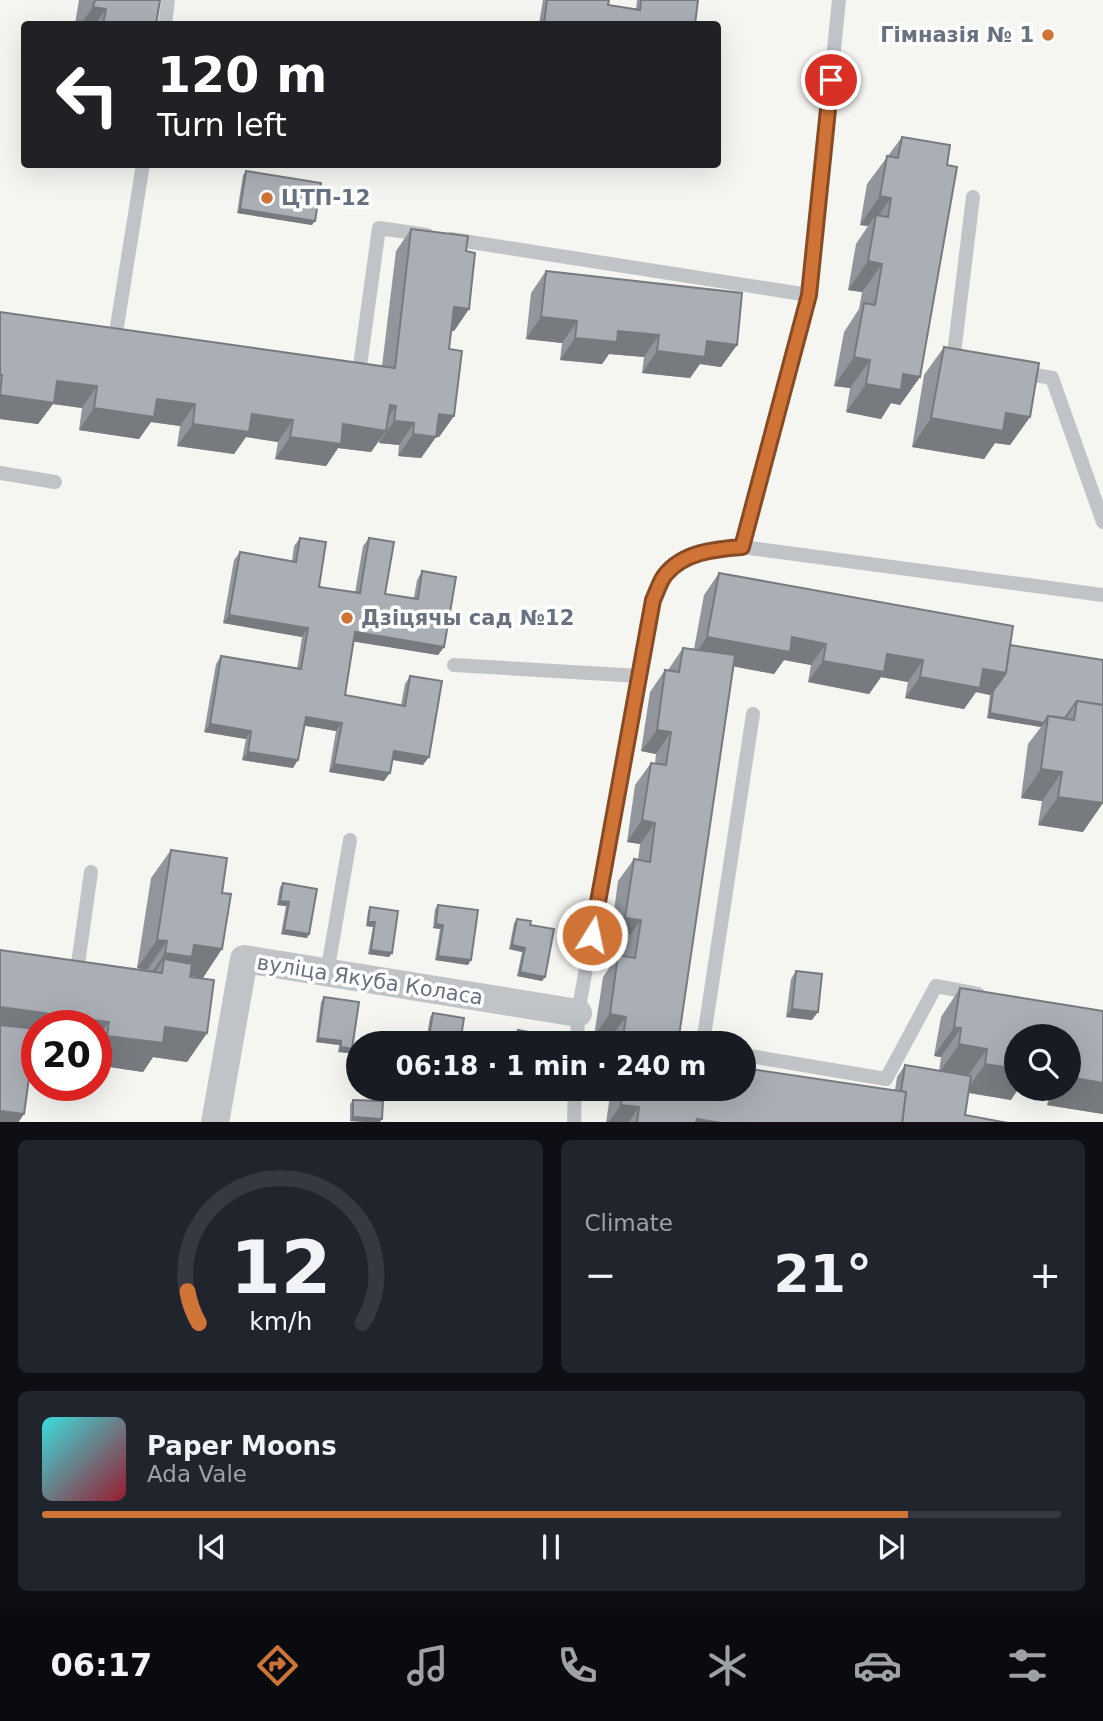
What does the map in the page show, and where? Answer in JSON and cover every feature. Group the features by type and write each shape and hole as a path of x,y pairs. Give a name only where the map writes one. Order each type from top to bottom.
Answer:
{"street":[{"name":"вуліца Якуба Коласа","path":"215,1122 244,959 578,1013"}],"lane":[{"path":"166,21 169,0"},
{"path":"742,547 809,295 839,0"},
{"path":"141,168 109,338 142,343"},
{"path":"965,364 953,362 973,197"},
{"path":"332,369 359,373 379,228 809,295"},
{"path":"1003,370 1052,378 1103,522"},
{"path":"0,473 55,482"},
{"path":"577,1031 578,1013 653,600 665,575 683,559 710,549 742,547 1103,595"},
{"path":"454,665 639,676"},
{"path":"705,1031 753,714"},
{"path":"327,973 350,840"},
{"path":"51,968 76,971 91,872"},
{"path":"756,1057 886,1079 936,986 987,995"},
{"path":"573,1122 574,1101"}],"building":[{"path":"95,0 160,0 156,21 104,21 106,9 93,7"},
{"path":"547,0 609,0 608,5 640,10 641,0 698,0 695,21 544,21"},
{"path":"902,137 950,145 947,165 957,167 920,377 903,374 901,390 866,384 870,360 854,357 864,303 875,305 882,264 868,261 876,215 888,217 891,198 880,196 887,156 898,158"},
{"name":"ЦТП-12","path":"246,171 321,183 315,221 240,209"},
{"path":"411,229 468,236 466,251 475,253 469,309 454,307 449,349 462,351 454,416 439,414 436,437 413,434 414,423 394,421 396,406 390,405 386,431 343,424 341,444 290,437 293,420 252,414 249,432 193,424 195,404 157,399 154,417 94,408 97,386 57,381 54,403 0,395 0,312 395,368"},
{"path":"546,271 742,293 737,345 707,341 705,357 657,351 659,335 618,331 617,342 575,338 577,321 541,317"},
{"path":"944,347 1039,363 1030,417 1006,413 1003,431 931,418"},
{"path":"300,538 326,542 319,587 360,593 369,538 394,542 385,594 418,599 422,571 456,577 444,647 355,632 345,695 405,706 410,676 442,681 429,757 394,751 390,773 334,764 342,723 306,717 298,760 248,752 251,731 210,724 221,656 301,669 308,628 229,615 240,552 296,562"},
{"path":"719,573 1013,626 1006,673 983,669 980,688 920,677 923,660 887,654 884,672 823,661 826,644 792,637 790,652 707,637"},
{"path":"1010,645 1103,660 1103,705 1077,701 1065,718 1048,716 1044,723 990,713 993,691 1006,673"},
{"path":"683,648 735,655 680,1031 624,1031 626,1017 610,1014 618,955 635,958 641,920 625,918 634,859 650,862 655,823 642,820 651,763 666,765 671,732 657,730 665,670 679,672"},
{"path":"1077,701 1103,705 1103,803 1058,797 1062,772 1041,769 1048,716 1074,720"},
{"path":"171,850 227,858 222,893 231,894 222,949 194,945 192,957 165,953 167,941 157,940"},
{"path":"283,883 317,889 309,934 284,930 289,902 280,901"},
{"path":"438,905 478,910 471,960 438,956 443,925 436,924"},
{"path":"370,907 398,911 392,953 371,950 375,922 368,922"},
{"path":"517,919 531,921 530,925 554,929 545,977 520,972 525,948 512,945"},
{"path":"0,950 162,973 164,959 192,964 190,977 214,980 207,1033 165,1027 163,1043 112,1037 112,1010 22,1010 0,1007"},
{"path":"796,971 822,974 818,1012 792,1009"},
{"path":"960,988 1103,1011 1103,1083 1081,1079 1081,1024 1004,1024 1004,1067 985,1064 987,1049 959,1044 961,1028 954,1027"},
{"path":"324,997 359,1002 355,1031 346,1031 346,1048 341,1047 341,1041 318,1038"},
{"path":"433,1013 464,1018 462,1031 430,1031"},
{"path":"0,1025 21,1027 21,1101 26,1101 24,1114 0,1111"},
{"path":"905,1065 971,1076 965,1115 1003,1122 902,1122 906,1092 901,1091"},
{"path":"756,1070 906,1092 902,1122 715,1122 697,1119 696,1122 637,1122 639,1107 621,1105 621,1101 756,1101"},
{"path":"353,1101 383,1101 382,1119 353,1117"}],"place":[{"name":"Гімназія № 1","path":"1048,35"},
{"name":"ЦТП-12","path":"267,198"},
{"name":"Дзіцячы сад №12","path":"347,618"}],"route":[{"path":"592,935 653,600 665,575 683,559 710,549 742,547 809,295 831,80"}]}
